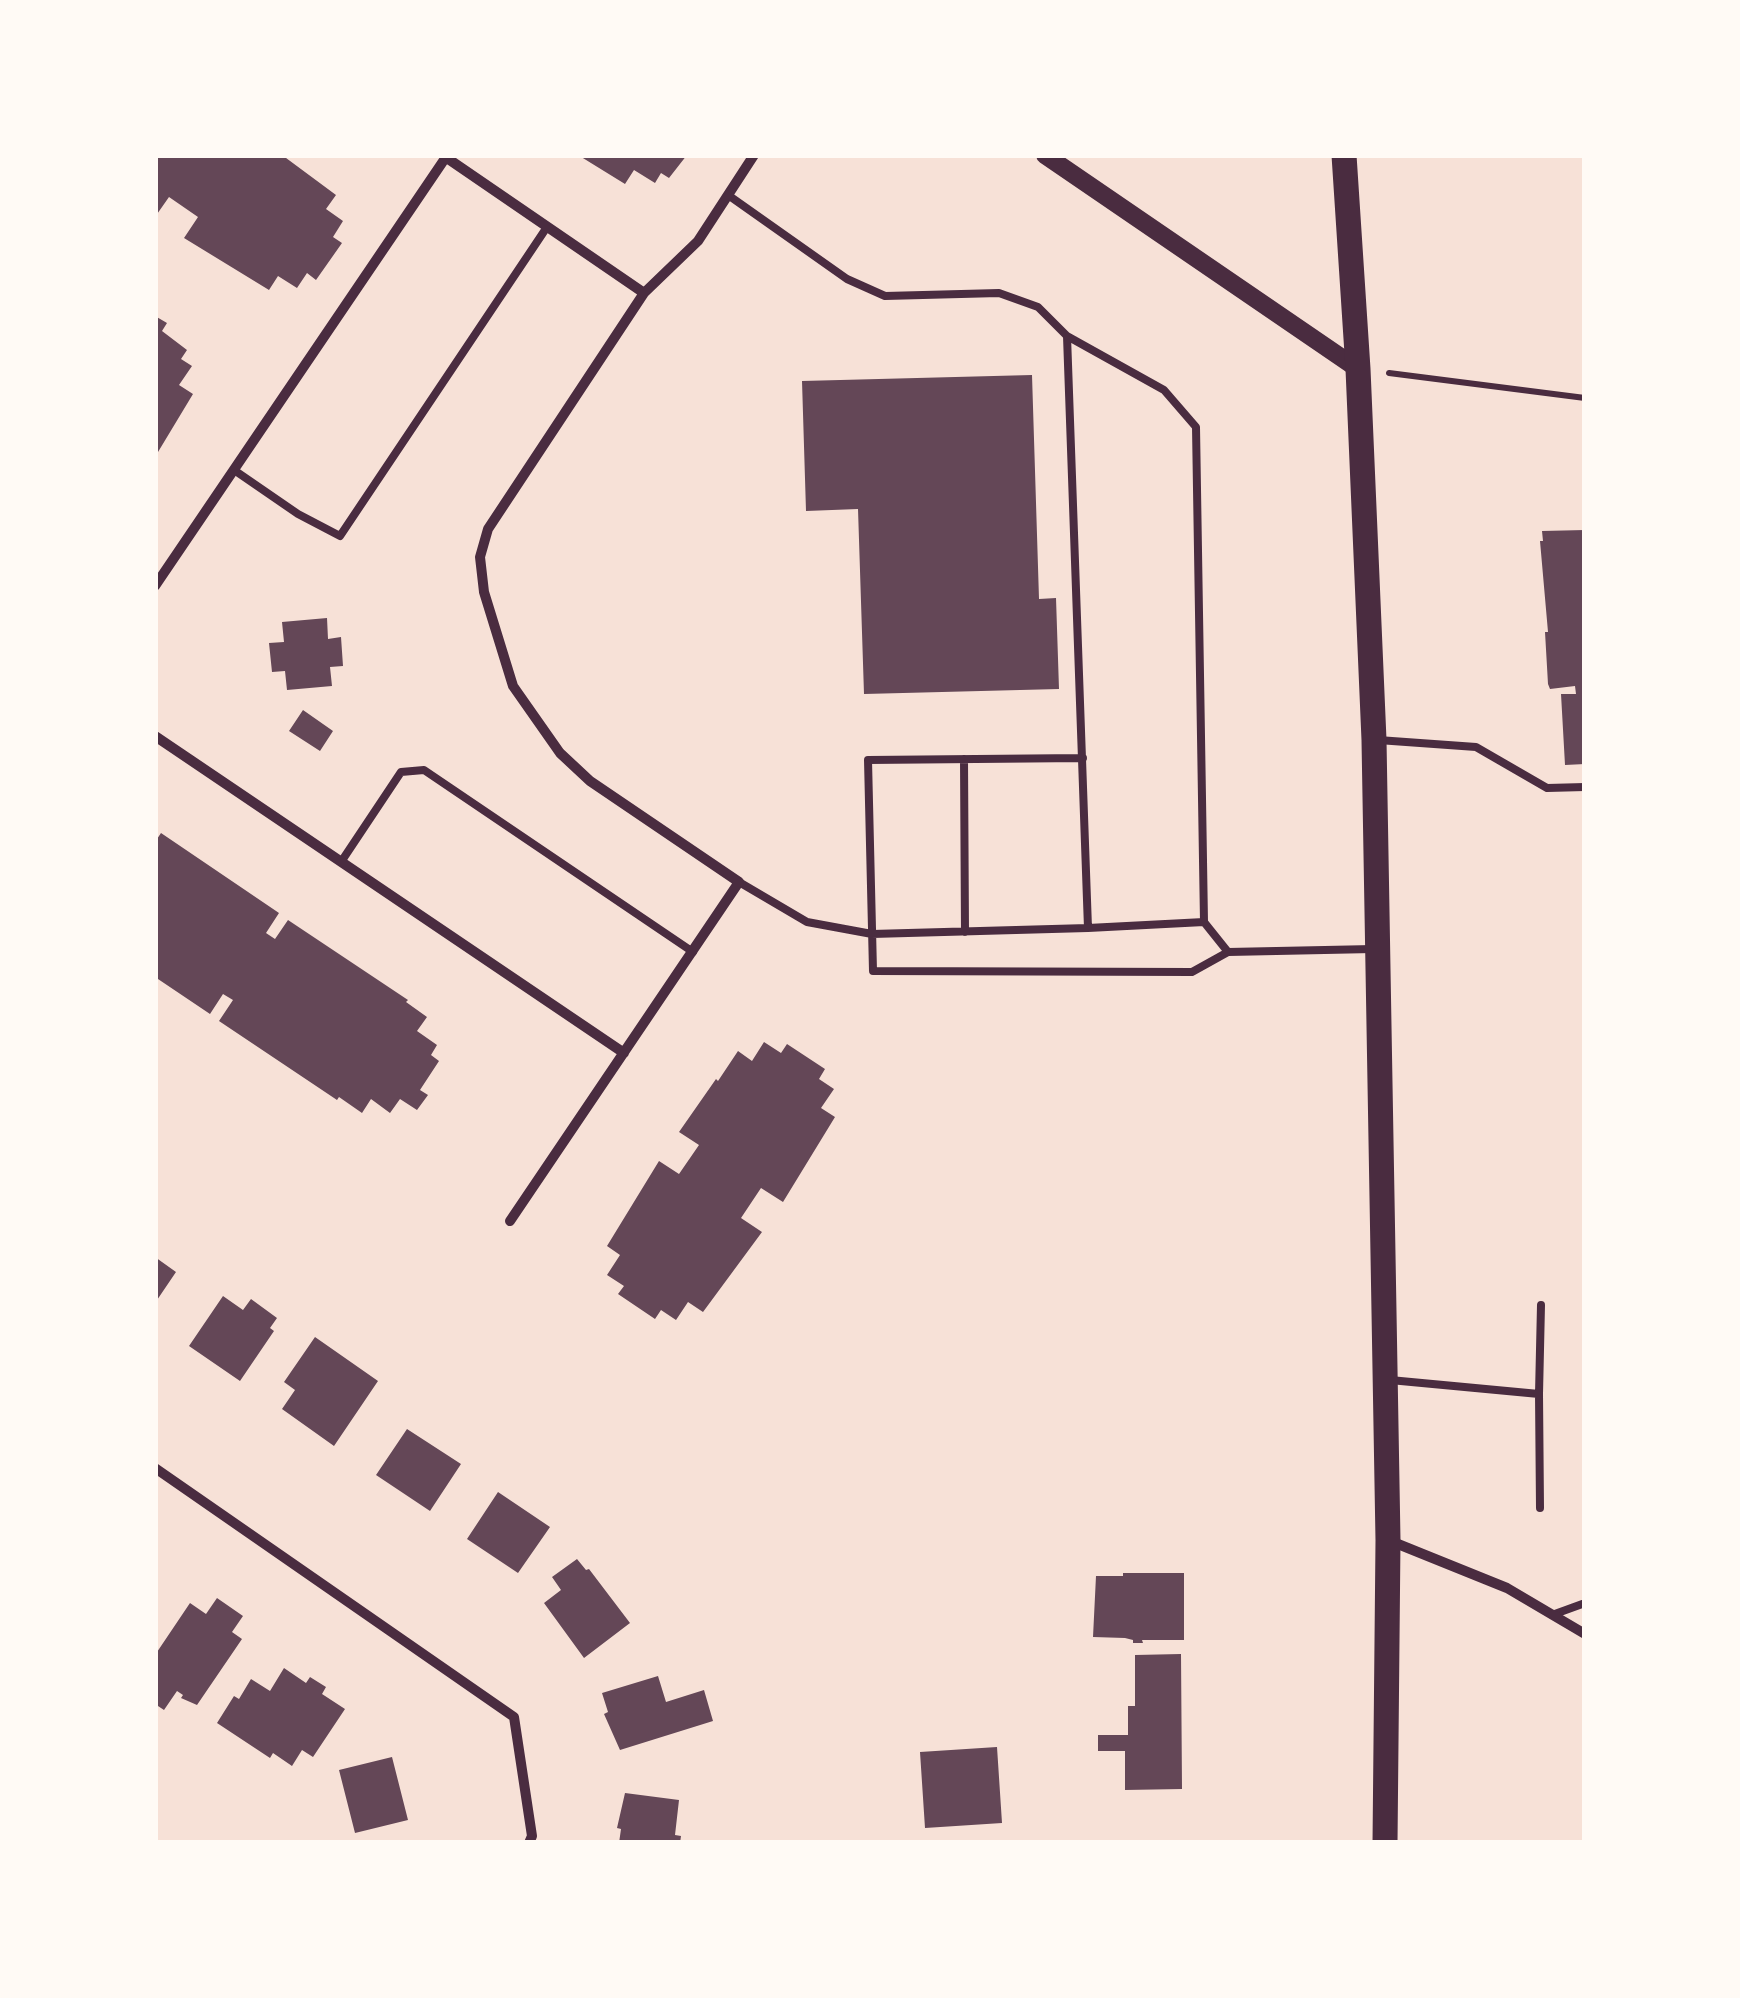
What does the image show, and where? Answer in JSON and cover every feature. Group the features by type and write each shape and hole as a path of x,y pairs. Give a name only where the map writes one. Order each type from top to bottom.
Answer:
{"main road":[{"path":"1344,155 1358,369 1374,740 1388,1540 1384,1843"}],"street":[{"path":"510,1221 739,882 590,782 560,753 513,686 484,592 480,557 488,529 644,293 698,241 754,155"},
{"path":"1044,155 1358,369"},
{"path":"155,586 444,156 644,293"},
{"path":"155,736 624,1053"},
{"path":"155,1468 514,1717 530,1843"},
{"path":"1388,1540 1507,1588 1585,1634"}],"lane":[{"path":"728,195 847,279 885,296 999,292 1038,307 1067,336 1164,390 1196,427 1204,922 1228,952"},
{"path":"234,470 298,514 340,536 548,227"},
{"path":"1067,336 1088,928"},
{"path":"1374,740 1476,746 1548,788 1585,787"},
{"path":"1083,758 868,760 874,971 1192,972 1228,952 1378,949"},
{"path":"964,759 966,932"},
{"path":"341,862 400,772 424,770 693,952"},
{"path":"739,882 807,922 872,934 1204,922"},
{"path":"1540,1508 1541,1305"},
{"path":"1385,1379 1539,1394"},
{"path":"1552,1615 1585,1603"}],"path":[{"path":"1358,369 1585,398"}],"building":[{"path":"155,155 282,155 336,195 326,209 343,221 333,237 342,243 316,280 307,273 297,288 278,276 269,290 184,238 198,217 169,197 155,217"},
{"path":"578,155 687,155 669,178 661,173 655,183 634,170 625,184"},
{"path":"155,316 167,323 162,331 187,350 181,359 192,366 179,385 193,394 155,457"},
{"path":"1032,375 1039,599 1056,598 1059,689 864,694 858,509 806,511 802,381"},
{"path":"1585,530 1585,764 1565,765 1561,694 1576,694 1575,686 1550,689 1548,684 1540,541 1542,531"},
{"path":"327,618 328,639 341,637 343,666 330,667 332,686 287,690 285,671 272,672 269,643 284,642 282,622"},
{"path":"303,710 333,731 320,751 289,731"},
{"path":"161,833 279,913 266,933 275,939 288,920 408,1000 427,1017 417,1031 437,1045 431,1055 439,1061 420,1090 428,1095 417,1110 400,1099 390,1113 371,1099 362,1113 219,1021 233,1000 223,994 210,1014 155,977 155,842"},
{"path":"764,1042 781,1053 787,1044 825,1069 819,1079 834,1089 821,1108 835,1117 783,1202 761,1188 741,1218 762,1232 703,1312 688,1302 676,1320 661,1310 655,1319 618,1294 624,1286 607,1275 620,1255 607,1246 659,1161 679,1174 699,1145 679,1132 716,1079 738,1051 752,1061"},
{"path":"155,1257 176,1272 155,1303"},
{"path":"223,1296 243,1310 251,1299 277,1318 270,1328 274,1331 240,1381 189,1346"},
{"path":"315,1337 378,1381 334,1446 282,1409 295,1390 284,1382"},
{"path":"407,1429 461,1464 430,1511 376,1475"},
{"path":"498,1492 550,1527 518,1573 467,1539"},
{"path":"577,1559 630,1623 584,1658 544,1603 561,1590 552,1577"},
{"path":"1184,1573 1184,1640 1133,1643 1125,1638 1093,1637 1096,1576"},
{"path":"217,1598 243,1616 232,1632 242,1639 197,1705 181,1698 183,1695 177,1691 164,1710 155,1704 155,1655 190,1603 206,1614"},
{"path":"1181,1654 1182,1789 1125,1790 1125,1751 1098,1751 1098,1735 1128,1735 1128,1706 1135,1706 1135,1655"},
{"path":"284,1668 306,1683 310,1677 326,1687 322,1694 345,1709 313,1757 302,1750 292,1766 273,1753 270,1758 217,1723 234,1696 239,1699 251,1679 270,1691"},
{"path":"658,1676 666,1702 704,1690 713,1721 620,1750 604,1714 608,1712 602,1693"},
{"path":"997,1747 1002,1823 925,1828 920,1752"},
{"path":"392,1757 408,1820 355,1833 339,1770"},
{"path":"625,1793 679,1800 675,1835 681,1836 680,1843 619,1843 621,1829 617,1828"}]}
